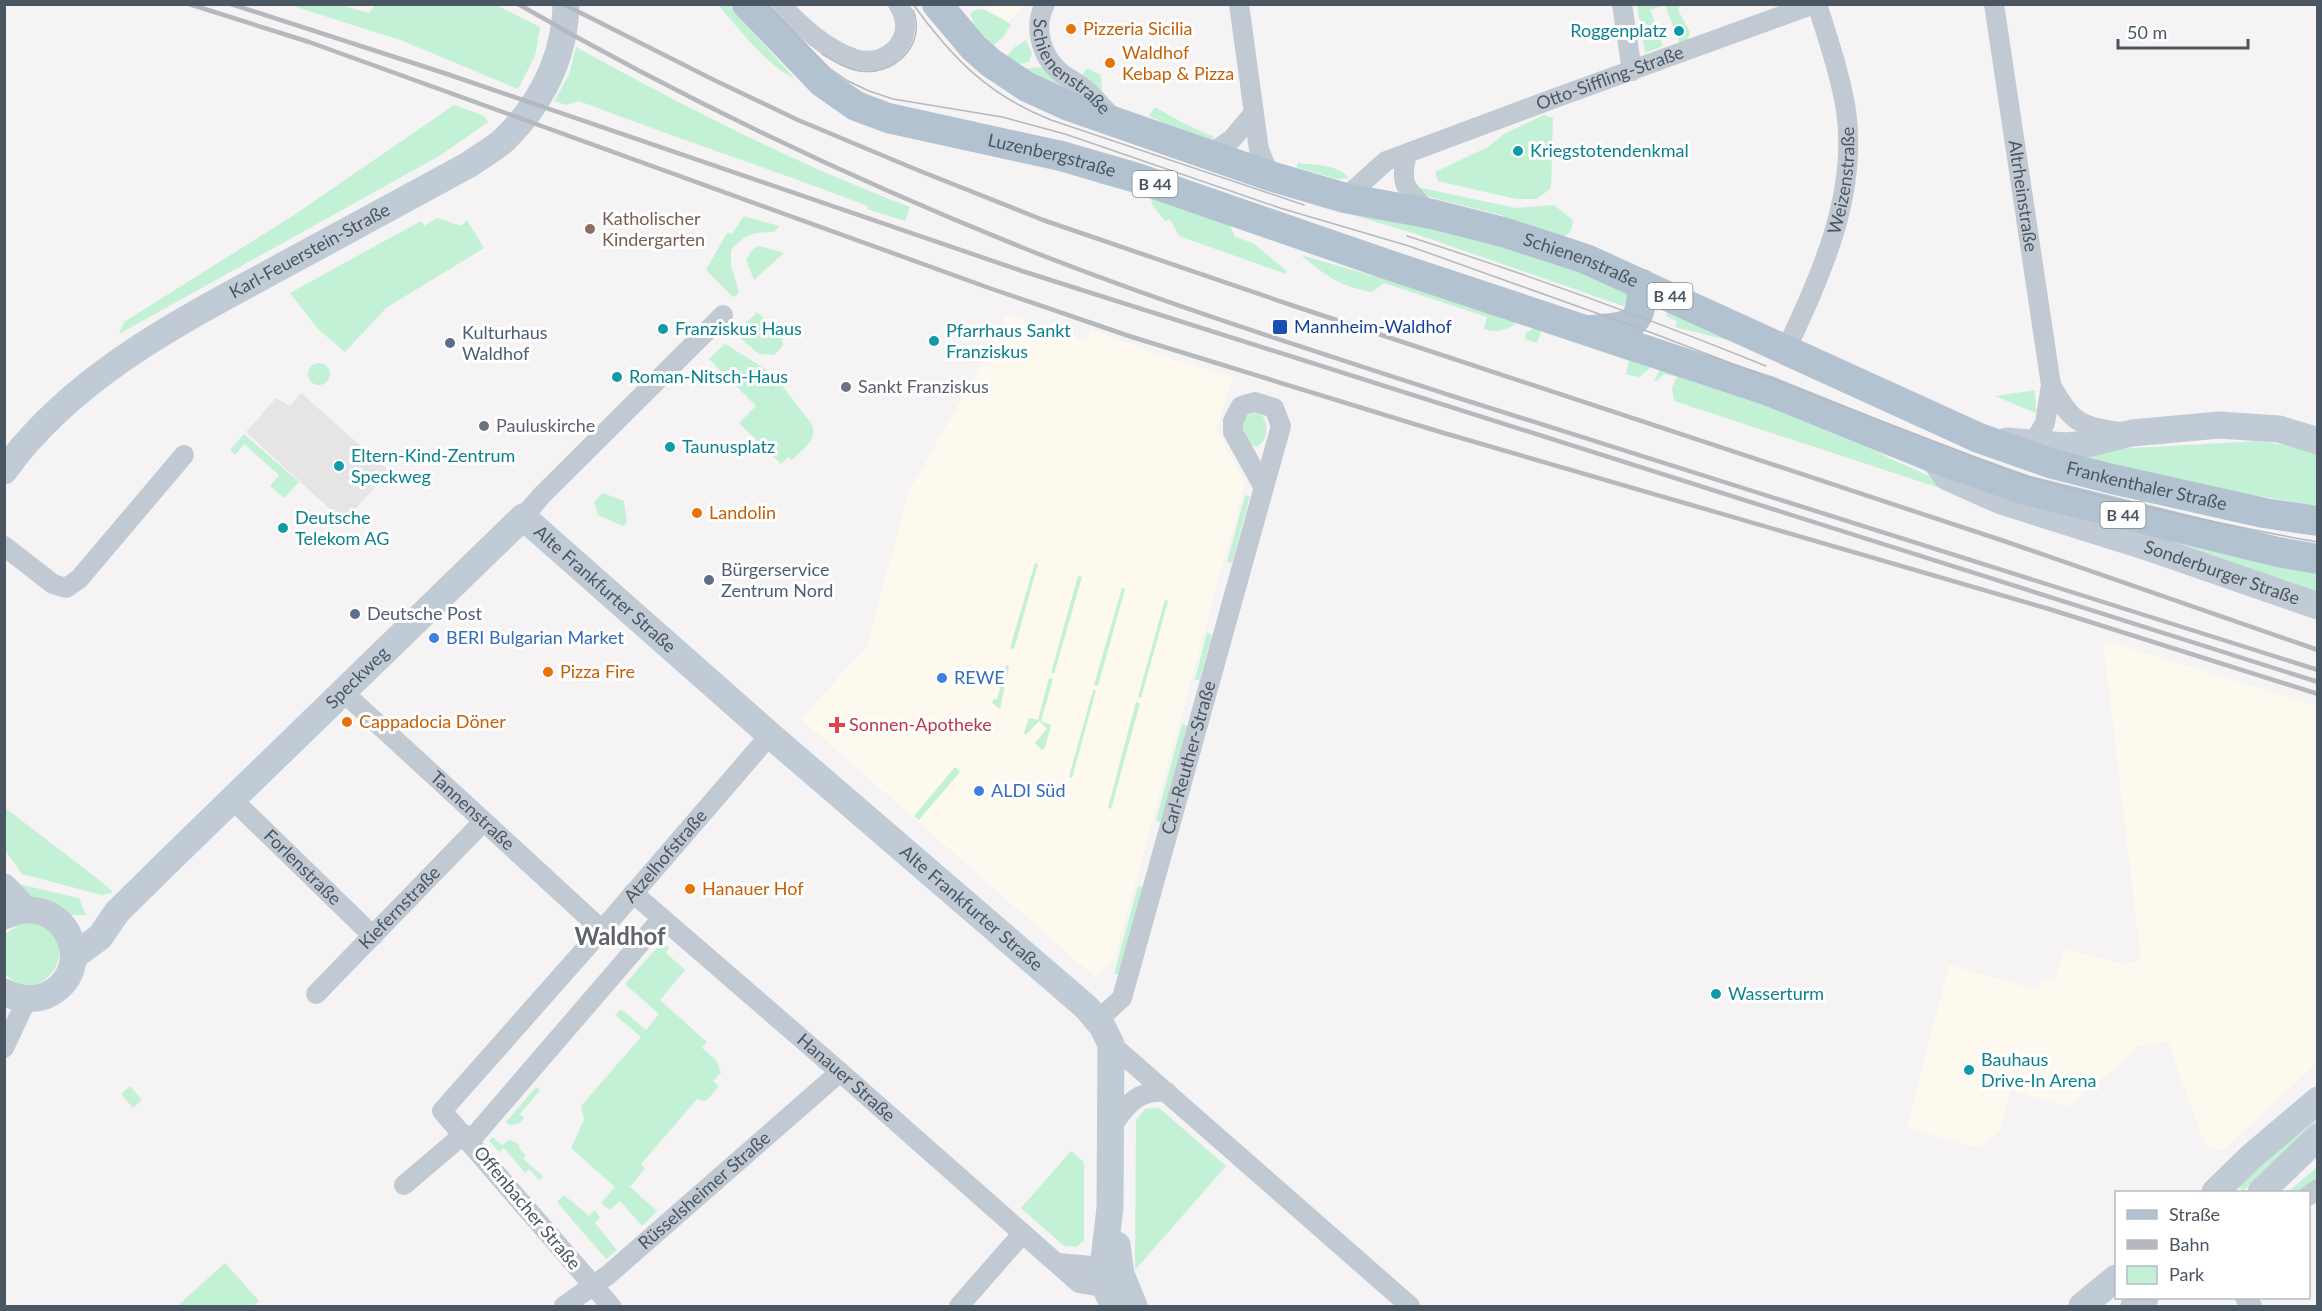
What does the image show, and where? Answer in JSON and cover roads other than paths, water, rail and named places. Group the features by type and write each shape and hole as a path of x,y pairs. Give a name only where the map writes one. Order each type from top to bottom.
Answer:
{"main road":[{"name":"Luzenbergstraße","path":"747,4 823,82 856,106 888,118 1061,156 1137,178 1587,331"},
{"name":"Schienenstraße","path":"937,4 974,48 991,63 1027,87 1069,106 1270,176 1345,198 1431,214 1503,232 1560,250 1642,284 1979,438"},
{"name":"B 44","path":"1587,331 1630,325 1638,316 1642,305 1642,284"},
{"name":"B 44","path":"1587,331 1769,391 1932,457"},
{"name":"Frankenthaler Straße","path":"1979,438 2053,464 2112,479 2264,513 2318,521"},
{"name":"Frankenthaler Straße","path":"1932,457 2025,490 2267,550 2318,559"}],"street":[{"name":"Karl-Feuerstein-Straße","path":"4,471 39,428 67,401 109,368 223,298 470,164 503,141 529,112 546,86 560,49 566,4"},
{"path":"780,4 801,26 829,46 855,58 868,60 891,54 903,40 906,22 898,4"},
{"path":"1622,4 1632,71"},
{"name":"Otto-Siffling-Straße","path":"1345,198 1386,161 1816,4"},
{"name":"Weizenstraße","path":"1786,350 1834,237 1844,193 1847,160 1846,113 1839,76 1816,4"},
{"name":"Altrheinstraße","path":"1994,4 2051,385 2045,423 2033,444"},
{"path":"1245,6 1259,150 1270,176"},
{"name":"Schienenstraße","path":"1043,7 1039,37 1049,61 1060,72 1085,89 1114,120"},
{"path":"1209,155 1232,139 1254,113"},
{"path":"1407,154 1402,171 1402,181 1407,191 1431,214"},
{"name":"Speckweg","path":"74,956 100,937 117,912 523,517 542,495 723,315"},
{"name":"Altrheinstraße","path":"2051,385 2062,406 2084,425 2132,433"},
{"path":"2132,433 2219,425 2279,429 2318,441"},
{"name":"Schienenstraße","path":"1979,438 2065,446 2087,444 2132,433"},
{"path":"4,546 53,584 66,588 79,579 184,455"},
{"name":"Sonderburger Straße","path":"1932,457 1947,477 2001,501 2150,548 2318,606"},
{"name":"Carl-Reuther-Straße","path":"1098,1020 1122,998 1263,486"},
{"name":"Alte Frankfurter Straße","path":"523,517 770,735 1031,958 1086,1007 1098,1020 1111,1044 1410,1306"},
{"name":"Tannenstraße","path":"342,691 602,930"},
{"name":"Atzelhofstraße","path":"442,1110 602,930 770,735"},
{"name":"Forlenstraße","path":"232,800 372,936"},
{"name":"Kiefernstraße","path":"316,994 483,822"},
{"path":"4,887 15,913 46,913 63,926 73,945 74,956 71,970 54,992 41,997 16,996 4,1048"},
{"name":"Hanauer Straße","path":"633,893 1058,1263 1111,1284"},
{"name":"Speckweg","path":"63,926 117,912"},
{"name":"Atzelhofstraße","path":"404,1185 467,1137 662,918"},
{"path":"1111,1044 1111,1284 1134,1306"},
{"name":"Rüsselsheimer Straße","path":"564,1306 608,1275 840,1072"},
{"path":"1111,1127 1127,1105 1139,1096 1155,1091 1167,1092"},
{"path":"2216,1191 2252,1156 2318,1100"},
{"name":"Offenbacher Straße","path":"442,1110 611,1306"},
{"path":"2262,1191 2318,1137"},
{"path":"959,1306 1023,1233"},
{"path":"2082,1306 2115,1279"}],"tram line":[{"path":"766,4 829,68 869,91 893,99 1002,117 1065,134 1280,208 1409,246 1655,334 2022,475 2152,508 2318,542"},
{"path":"913,4 942,41 973,73 1008,99 1029,110 1051,120 1304,205"},
{"path":"822,54 855,70 873,71 885,68 905,56 911,46 916,23 913,10"},
{"path":"1407,236 1588,298 1766,366"}],"railway":[{"path":"189,4 309,42 992,289 1132,337 1437,431 2049,609 2318,694"},
{"path":"231,4 447,74 1022,271 2318,682"},
{"path":"518,4 579,39 704,104 832,166 1026,249 1131,289 1449,395 2318,670"},
{"path":"563,4 798,120 1043,220 1291,305 2007,542 2318,650"}],"place":[{"name":"Pizzeria Sicilia","path":"1071,29"},
{"name":"Roggenplatz","path":"1679,31"},
{"name":"Waldhof Kebap & Pizza","path":"1110,63"},
{"name":"Kriegstotendenkmal","path":"1518,151"},
{"name":"Katholischer Kindergarten","path":"590,229"},
{"name":"Mannheim-Waldhof","path":"1280,327"},
{"name":"Franziskus Haus","path":"663,329"},
{"name":"Pfarrhaus Sankt Franziskus","path":"934,341"},
{"name":"Kulturhaus Waldhof","path":"450,343"},
{"name":"Roman-Nitsch-Haus","path":"617,377"},
{"name":"Sankt Franziskus","path":"846,387"},
{"name":"Pauluskirche","path":"484,426"},
{"name":"Taunusplatz","path":"670,447"},
{"name":"Eltern-Kind-Zentrum Speckweg","path":"339,466"},
{"name":"Landolin","path":"697,513"},
{"name":"Deutsche Telekom AG","path":"283,528"},
{"name":"Bürgerservice Zentrum Nord","path":"709,580"},
{"name":"Deutsche Post","path":"355,614"},
{"name":"BERI Bulgarian Market","path":"434,638"},
{"name":"Pizza Fire","path":"548,672"},
{"name":"REWE","path":"942,678"},
{"name":"Cappadocia Döner","path":"347,722"},
{"name":"Sonnen-Apotheke","path":"837,725"},
{"name":"ALDI Süd","path":"979,791"},
{"name":"Hanauer Hof","path":"690,889"},
{"name":"Wasserturm","path":"1716,994"},
{"name":"Bauhaus Drive-In Arena","path":"1969,1070"}],"district":[{"name":"Waldhof","path":"620,937"}]}
